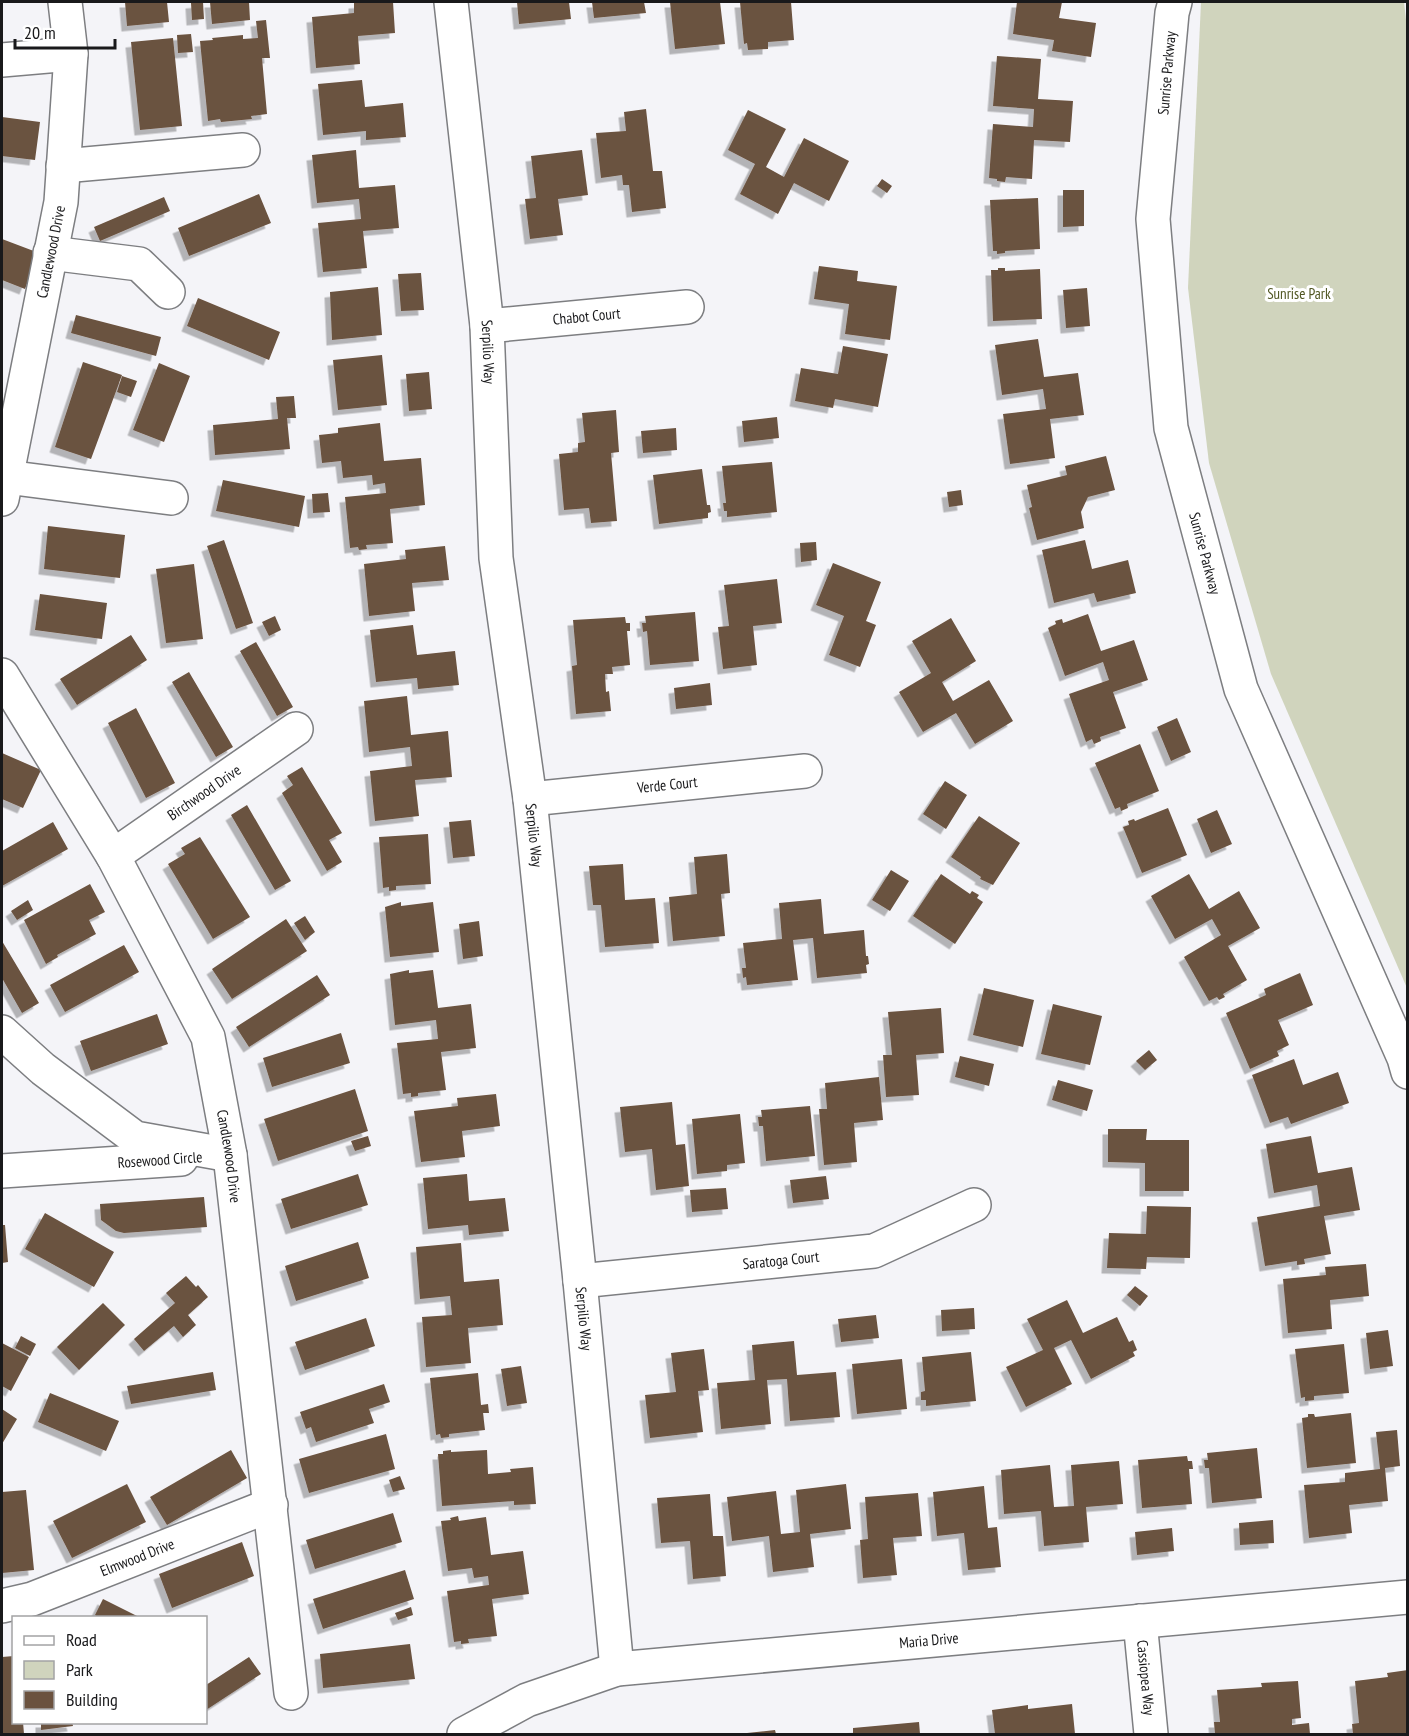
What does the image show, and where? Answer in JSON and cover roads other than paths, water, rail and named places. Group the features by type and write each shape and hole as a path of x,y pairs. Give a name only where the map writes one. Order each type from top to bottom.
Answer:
{"street":[{"name":"Candlewood Drive","path":"4,488 61,202 70,54 65,2"},
{"name":"Serpilio Way","path":"451,2 487,326 496,558 530,799 617,1669"},
{"name":"Sunrise Parkway","path":"1175,2 1172,13 1153,219 1171,428 1241,689 1404,1058 1407,1072"},
{"path":"2,60 70,54"},
{"path":"63,166 243,150"},
{"path":"50,253 139,264 168,292"},
{"name":"Chabot Court","path":"487,326 687,307"},
{"path":"4,488 171,498"},
{"name":"Candlewood Drive","path":"2,675 114,856 208,1036 231,1155 291,1693"},
{"name":"Birchwood Drive","path":"114,856 296,729"},
{"name":"Verde Court","path":"530,799 805,771"},
{"name":"Rosewood Circle","path":"2,1032 43,1069 135,1138 231,1155"},
{"name":"Rosewood Circle","path":"2,1171 231,1155"},
{"name":"Saratoga Court","path":"580,1281 874,1251 974,1205"},
{"name":"Elmwood Drive","path":"2,1605 32,1599 271,1505"},
{"name":"Maria Drive","path":"464,1734 527,1700 617,1669 1407,1597"},
{"name":"Cassiopea Way","path":"1140,1621 1151,1734"}],"park label":[{"name":"Sunrise Park","path":"1299,294"}]}
